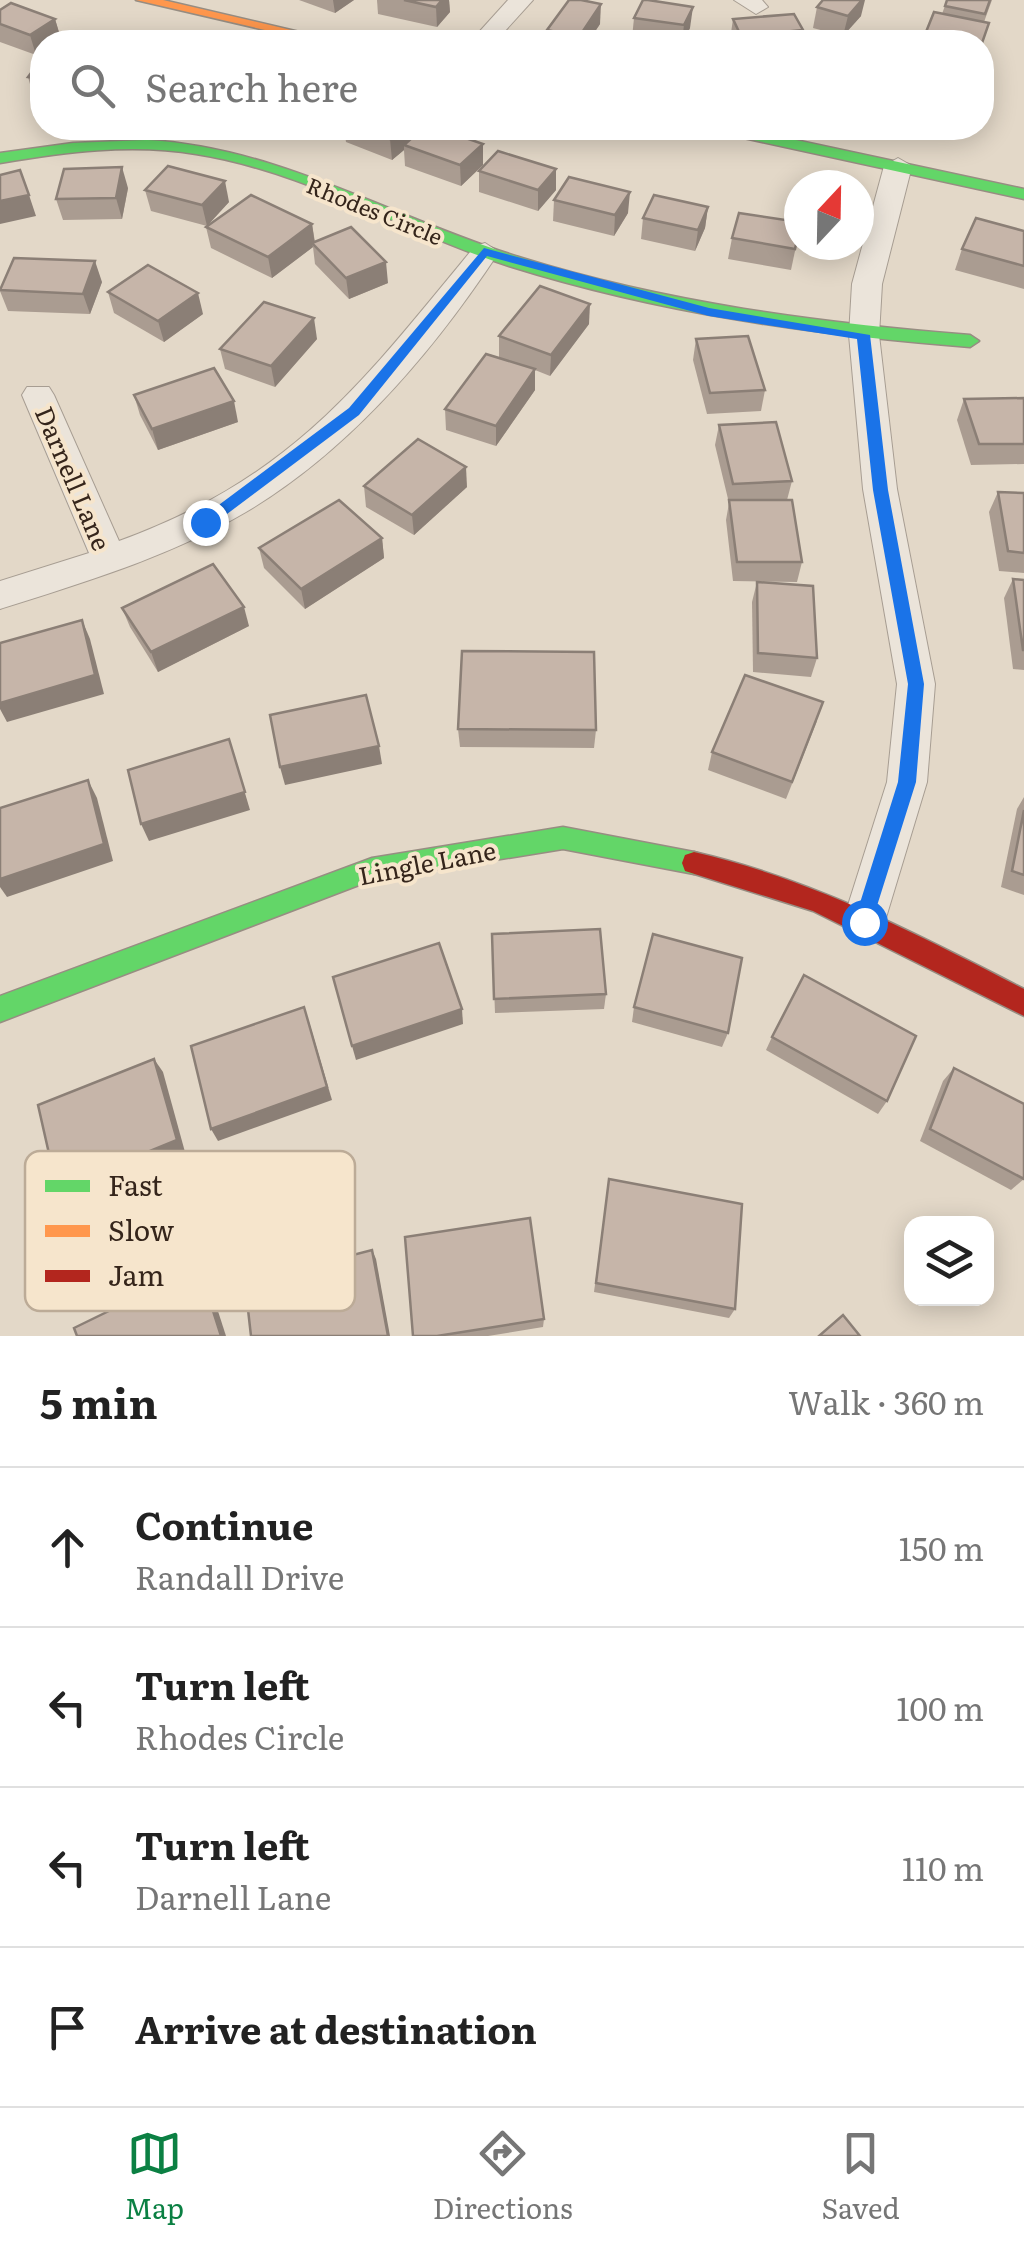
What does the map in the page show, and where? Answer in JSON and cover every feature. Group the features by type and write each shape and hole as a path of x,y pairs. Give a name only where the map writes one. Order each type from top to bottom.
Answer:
{"street":[{"path":"143,0 280,30"},
{"path":"493,30 521,0"},
{"path":"777,140 1024,194"},
{"name":"Rhodes Circle","path":"0,158 57,148 136,144 222,154 280,172 484,252 709,312 864,335 970,341"},
{"path":"864,922 907,782 916,684 880,490 864,335 866,284 898,166"},
{"name":"Darnell Lane","path":"0,595 110,562 205,522 354,412 484,252"},
{"name":"Darnell Lane","path":"38,395 110,562"},
{"name":"Lingle Lane","path":"0,1009 372,869 562,838 738,871 864,922 1024,1003"}],"building":[{"path":"404,0 442,0 436,7"},
{"path":"569,0 601,4 584,30 547,30"},
{"path":"643,0 693,7 684,25 634,18"},
{"path":"823,0 862,0 848,16 817,7"},
{"path":"947,0 990,0 985,14 945,6"},
{"path":"11,3 55,19 38,30 30,30 30,35 0,24 0,10"},
{"path":"934,12 989,23 987,30 927,30"},
{"path":"794,14 803,30 738,30 733,19"},
{"path":"410,140 472,140 483,144 460,165 404,145"},
{"path":"498,151 556,169 538,190 479,171"},
{"path":"168,166 225,181 202,205 145,190"},
{"path":"122,167 116,198 56,199 64,169"},
{"path":"20,170 29,195 0,201 0,175"},
{"path":"569,177 630,192 615,215 554,200"},
{"path":"251,195 312,224 268,257 206,227"},
{"path":"654,195 708,207 698,230 643,218"},
{"path":"739,213 784,220 784,247 732,238"},
{"path":"976,218 1024,231 1024,266 962,249"},
{"path":"351,227 386,262 346,278 312,243"},
{"path":"14,258 95,261 83,294 0,290"},
{"path":"148,265 198,293 158,321 108,292"},
{"path":"540,286 590,304 551,355 499,336"},
{"path":"264,302 314,318 271,366 220,349"},
{"path":"748,336 765,390 710,393 696,339"},
{"path":"486,354 535,369 496,426 445,409"},
{"path":"214,368 234,401 152,429 134,395"},
{"path":"1024,398 1024,444 979,444 964,399"},
{"path":"776,422 792,481 733,484 719,425"},
{"path":"418,439 466,467 412,515 364,486"},
{"path":"998,492 1024,493 1024,553 1008,551"},
{"path":"339,500 382,538 301,589 259,548"},
{"path":"729,500 792,500 802,562 737,562"},
{"path":"213,564 244,607 151,652 122,608"},
{"path":"1013,579 1024,580 1024,650 1023,650"},
{"path":"757,582 813,586 817,658 758,653"},
{"path":"82,620 95,675 0,703 0,643"},
{"path":"462,651 594,652 596,730 458,729"},
{"path":"745,675 823,702 792,782 712,752"},
{"path":"366,695 379,746 280,767 270,715"},
{"path":"229,739 245,792 141,824 128,770"},
{"path":"88,780 104,844 0,879 0,808"},
{"path":"1024,810 1024,875 1012,871"},
{"path":"600,929 606,994 494,999 492,934"},
{"path":"653,934 742,958 728,1033 634,1007"},
{"path":"439,943 462,1009 352,1046 333,977"},
{"path":"804,975 916,1036 887,1101 772,1037"},
{"path":"304,1007 327,1087 211,1129 191,1046"},
{"path":"154,1059 177,1140 150,1151 48,1151 38,1105"},
{"path":"954,1068 1024,1104 1024,1179 930,1129"},
{"path":"609,1179 742,1204 735,1309 596,1283"},
{"path":"530,1218 544,1319 437,1336 413,1336 405,1237"},
{"path":"372,1250 388,1336 251,1336 248,1311 355,1311 355,1254"},
{"path":"109,1311 213,1311 221,1336 77,1336 74,1328"},
{"path":"843,1315 860,1336 819,1336"}],"traffic: fast":[{"path":"776,140 1024,194"},
{"path":"0,158 98,146 196,149 278,169 476,249 628,292 741,315 855,331 970,341"},
{"path":"0,1009 372,869 563,838 694,863"}],"traffic: slow":[{"path":"143,0 280,30"}],"traffic: jam":[{"path":"694,863 737,873 822,903 1024,1003"}],"route":[{"path":"205,522 281,470 354,412 484,252 709,312 864,335 880,490 916,684 907,782 864,922"}]}
